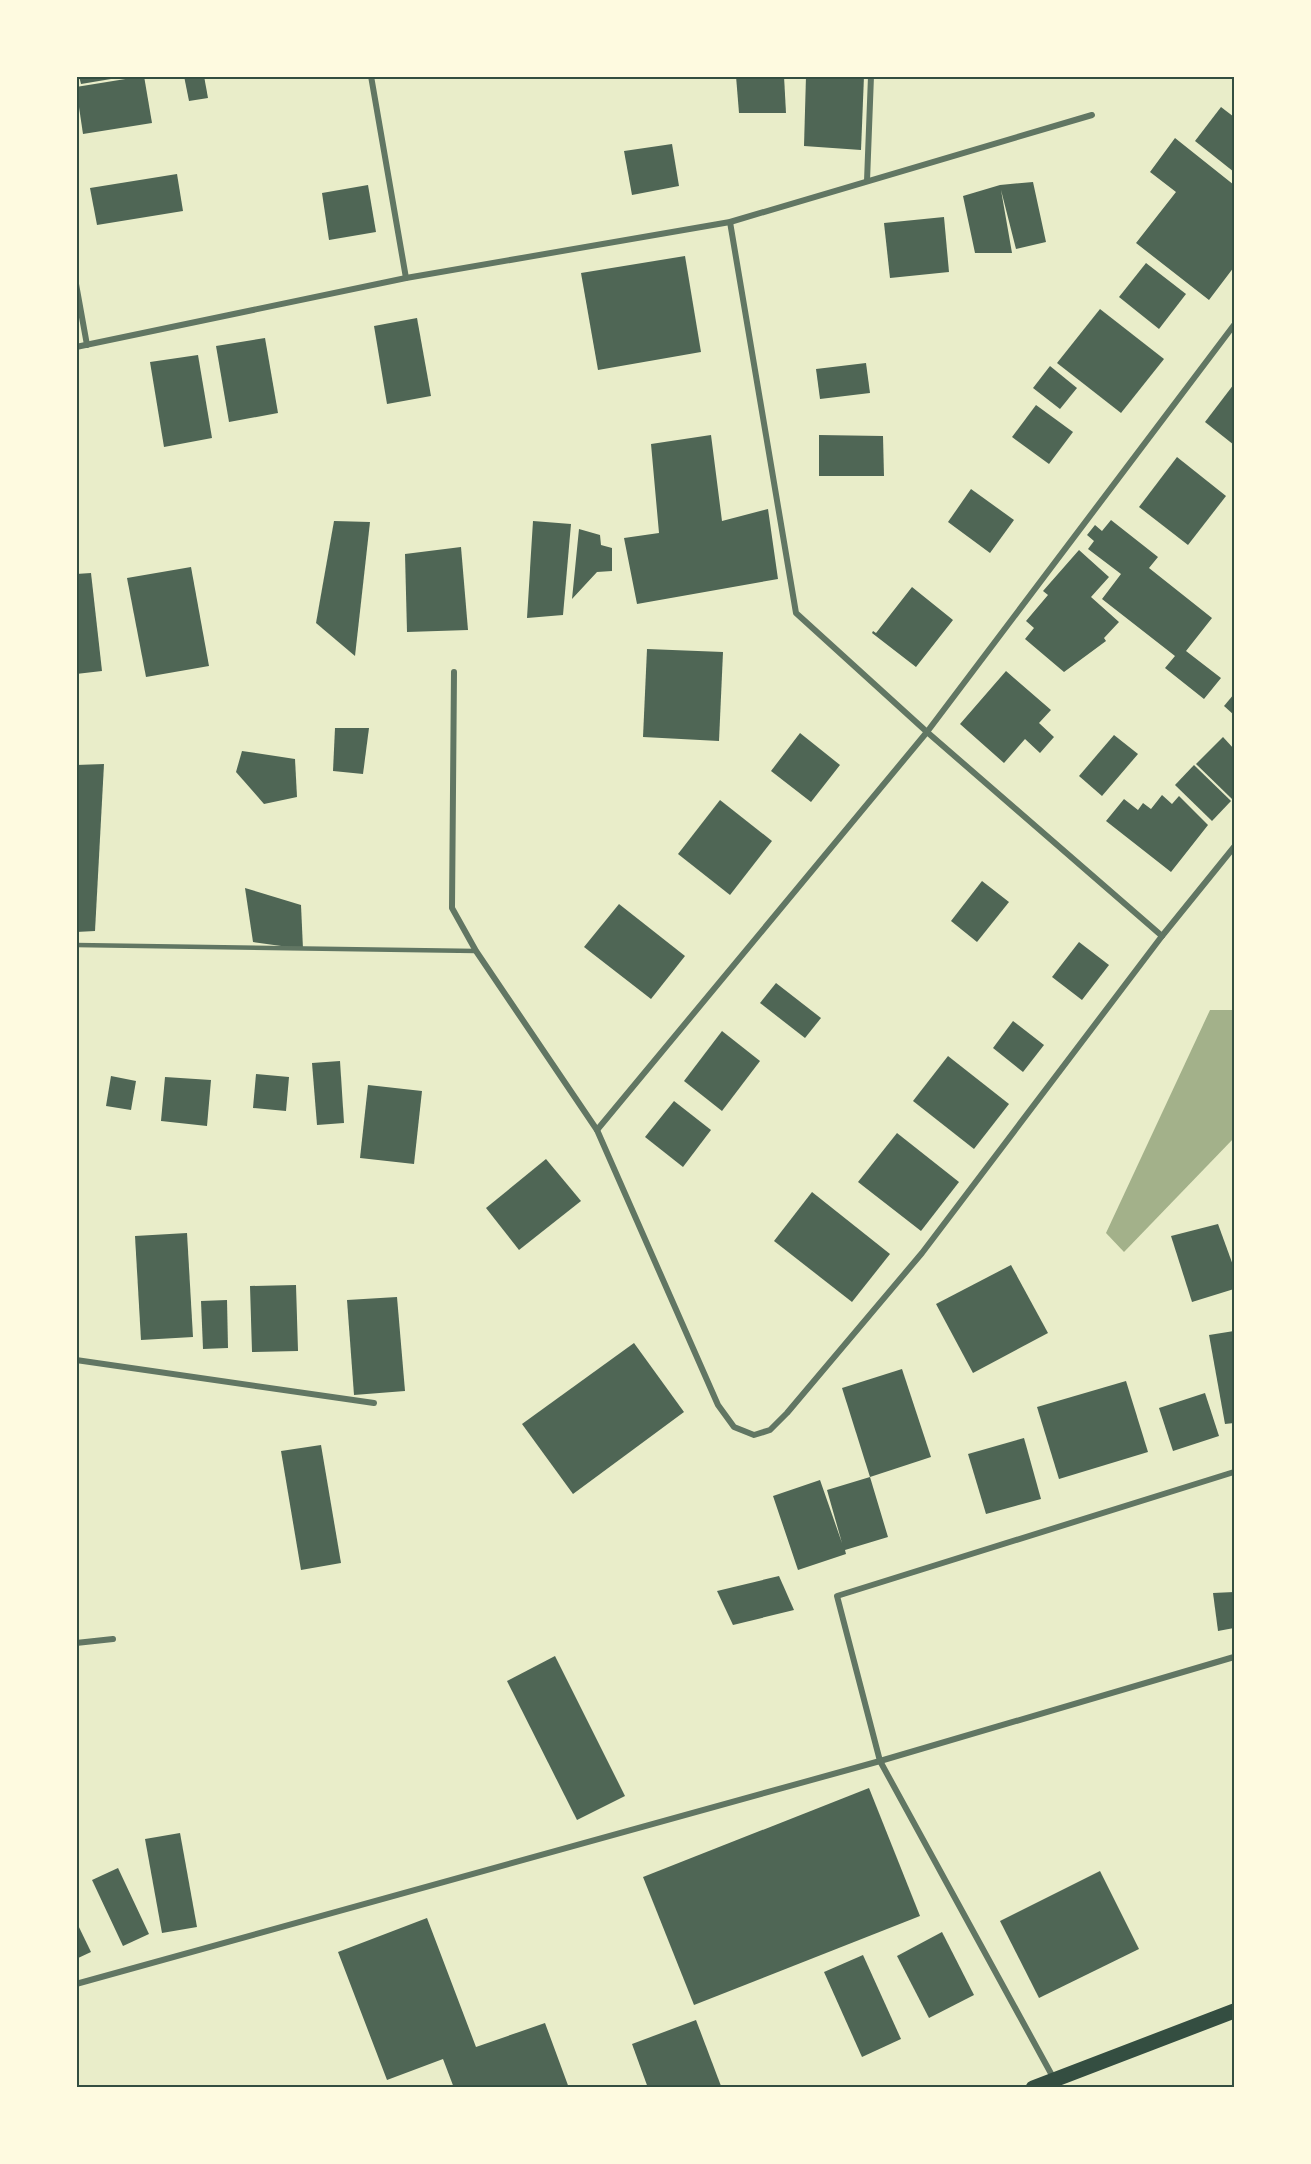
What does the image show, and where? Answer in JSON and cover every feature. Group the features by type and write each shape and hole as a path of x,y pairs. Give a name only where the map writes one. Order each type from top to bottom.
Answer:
{"main road":[{"path":"1033,2088 1234,2011"}],"street":[{"path":"371,76 406,278"},
{"path":"867,181 871,76"},
{"path":"76,347 406,278 730,222 1092,115"},
{"path":"730,222 795,613 927,732 1162,936"},
{"path":"76,284 87,345"},
{"path":"597,1130 927,732 1234,326"},
{"path":"454,672 452,908 476,951 597,1130 718,1405 734,1428 754,1436 770,1430 787,1413 922,1252 1162,936 1234,847"},
{"path":"76,1360 374,1403"},
{"path":"1054,2079 880,1761 837,1596 1234,1472"},
{"path":"76,1643 113,1639"},
{"path":"76,1984 880,1761 1234,1657"}],"lane":[{"path":"76,945 476,951"}],"shaded area":[{"path":"1210,1010 1234,1010 1234,1138 1124,1252 1106,1233"}],"building":[{"path":"79,76 117,76 117,78 81,84"},
{"path":"144,76 152,123 83,134 76,87"},
{"path":"184,76 204,76 208,98 189,101"},
{"path":"736,76 784,76 786,113 739,113"},
{"path":"806,76 864,76 861,150 804,146"},
{"path":"1221,107 1234,117 1234,172 1195,141"},
{"path":"1175,138 1234,185 1234,267 1209,300 1136,243 1176,192 1150,172"},
{"path":"672,144 679,186 632,195 624,151"},
{"path":"177,174 183,211 97,225 90,188"},
{"path":"1033,182 1046,242 1016,249 1001,190 1012,253 975,253 963,196 1000,185"},
{"path":"368,185 376,232 329,240 322,193"},
{"path":"944,217 949,272 890,278 884,223"},
{"path":"685,256 701,352 598,370 581,273"},
{"path":"1146,263 1186,294 1159,329 1119,297"},
{"path":"1100,309 1164,359 1121,413 1057,363"},
{"path":"417,318 431,396 387,404 374,326"},
{"path":"265,338 278,413 229,422 216,346"},
{"path":"198,355 212,438 164,447 150,362"},
{"path":"866,363 870,393 820,399 816,369"},
{"path":"1050,366 1077,388 1060,409 1033,388"},
{"path":"1234,384 1234,445 1205,422"},
{"path":"1036,405 1073,432 1049,464 1012,437"},
{"path":"711,435 722,521 768,509 778,579 637,604 624,538 659,533 651,444"},
{"path":"819,435 883,436 884,476 819,476"},
{"path":"1177,457 1226,496 1188,545 1139,507"},
{"path":"971,489 1014,520 990,553 948,522"},
{"path":"1111,520 1158,557 1149,568 1212,618 1186,651 1221,678 1204,699 1165,668 1175,656 1102,599 1121,574 1088,549 1094,541 1087,535 1095,525 1102,531"},
{"path":"334,521 370,522 355,656 316,623"},
{"path":"533,521 571,524 563,615 527,618"},
{"path":"579,529 600,535 601,545 612,548 612,571 597,572 572,599"},
{"path":"461,547 468,630 407,632 405,554"},
{"path":"1079,550 1109,577 1091,597 1119,622 1104,638 1106,641 1064,672 1025,639 1034,628 1026,621 1048,595 1043,591"},
{"path":"191,567 209,666 146,677 127,578"},
{"path":"91,573 102,671 76,674 76,574"},
{"path":"912,587 953,620 916,667 872,633 873,631 876,633"},
{"path":"647,649 723,652 719,741 643,737"},
{"path":"1006,671 1051,710 1039,723 1054,737 1040,753 1025,739 1004,763 960,724"},
{"path":"1234,694 1234,715 1224,706"},
{"path":"335,728 369,728 363,774 333,771"},
{"path":"800,733 840,765 811,802 771,771"},
{"path":"1114,735 1138,754 1102,796 1079,776"},
{"path":"1223,737 1234,749 1234,796 1232,799 1196,764"},
{"path":"242,751 295,759 297,797 264,804 236,772"},
{"path":"104,764 95,931 76,932 76,765"},
{"path":"1194,765 1231,801 1212,821 1175,785"},
{"path":"1162,795 1172,804 1179,796 1208,825 1171,872 1106,821 1124,799 1138,810 1143,803 1151,809"},
{"path":"720,800 772,841 730,895 678,854"},
{"path":"982,881 1009,902 977,942 951,921"},
{"path":"245,888 301,905 303,949 253,942"},
{"path":"619,904 685,956 651,999 584,947"},
{"path":"1079,942 1109,965 1082,1000 1052,977"},
{"path":"776,983 821,1018 805,1038 760,1003"},
{"path":"1013,1021 1044,1045 1023,1072 993,1048"},
{"path":"722,1031 760,1061 722,1111 684,1081"},
{"path":"948,1056 1009,1104 974,1149 913,1101"},
{"path":"340,1061 344,1123 317,1125 312,1063"},
{"path":"256,1074 289,1077 286,1111 253,1108"},
{"path":"111,1076 136,1081 131,1110 106,1106"},
{"path":"165,1077 211,1080 207,1126 161,1121"},
{"path":"368,1085 422,1091 414,1164 360,1158"},
{"path":"674,1101 711,1130 683,1167 645,1137"},
{"path":"897,1133 959,1182 921,1231 858,1182"},
{"path":"546,1159 581,1201 519,1250 486,1208"},
{"path":"812,1192 890,1254 852,1302 774,1241"},
{"path":"1218,1224 1234,1268 1234,1289 1192,1302 1171,1236"},
{"path":"187,1233 193,1337 141,1340 135,1236"},
{"path":"1011,1265 1048,1333 973,1373 936,1304"},
{"path":"296,1285 298,1351 252,1352 250,1286"},
{"path":"397,1297 405,1391 354,1395 347,1300"},
{"path":"227,1300 228,1348 203,1349 201,1301"},
{"path":"1234,1331 1234,1423 1225,1424 1209,1335"},
{"path":"634,1343 684,1412 573,1494 522,1424"},
{"path":"902,1369 931,1457 870,1477 842,1388"},
{"path":"1126,1381 1148,1452 1059,1479 1037,1407"},
{"path":"1205,1393 1219,1436 1173,1451 1159,1408"},
{"path":"1024,1438 1041,1499 986,1514 968,1454"},
{"path":"321,1445 341,1563 301,1570 281,1451"},
{"path":"870,1477 888,1537 845,1550 846,1554 798,1570 773,1496 820,1480 842,1543 827,1490"},
{"path":"779,1576 794,1610 733,1625 717,1591"},
{"path":"1234,1592 1234,1628 1218,1631 1213,1593"},
{"path":"555,1656 625,1796 577,1820 507,1681"},
{"path":"869,1788 920,1916 694,2005 643,1877"},
{"path":"180,1833 197,1927 162,1933 145,1839"},
{"path":"118,1868 149,1934 123,1946 92,1880"},
{"path":"1100,1871 1139,1949 1039,1998 1000,1921"},
{"path":"427,1918 476,2047 545,2023 569,2088 454,2088 443,2059 387,2080 338,1952"},
{"path":"76,1921 91,1952 76,1959"},
{"path":"942,1932 974,1995 929,2018 897,1956"},
{"path":"863,1955 901,2039 862,2057 824,1972"},
{"path":"696,2020 721,2086 716,2088 648,2088 632,2044"}]}
